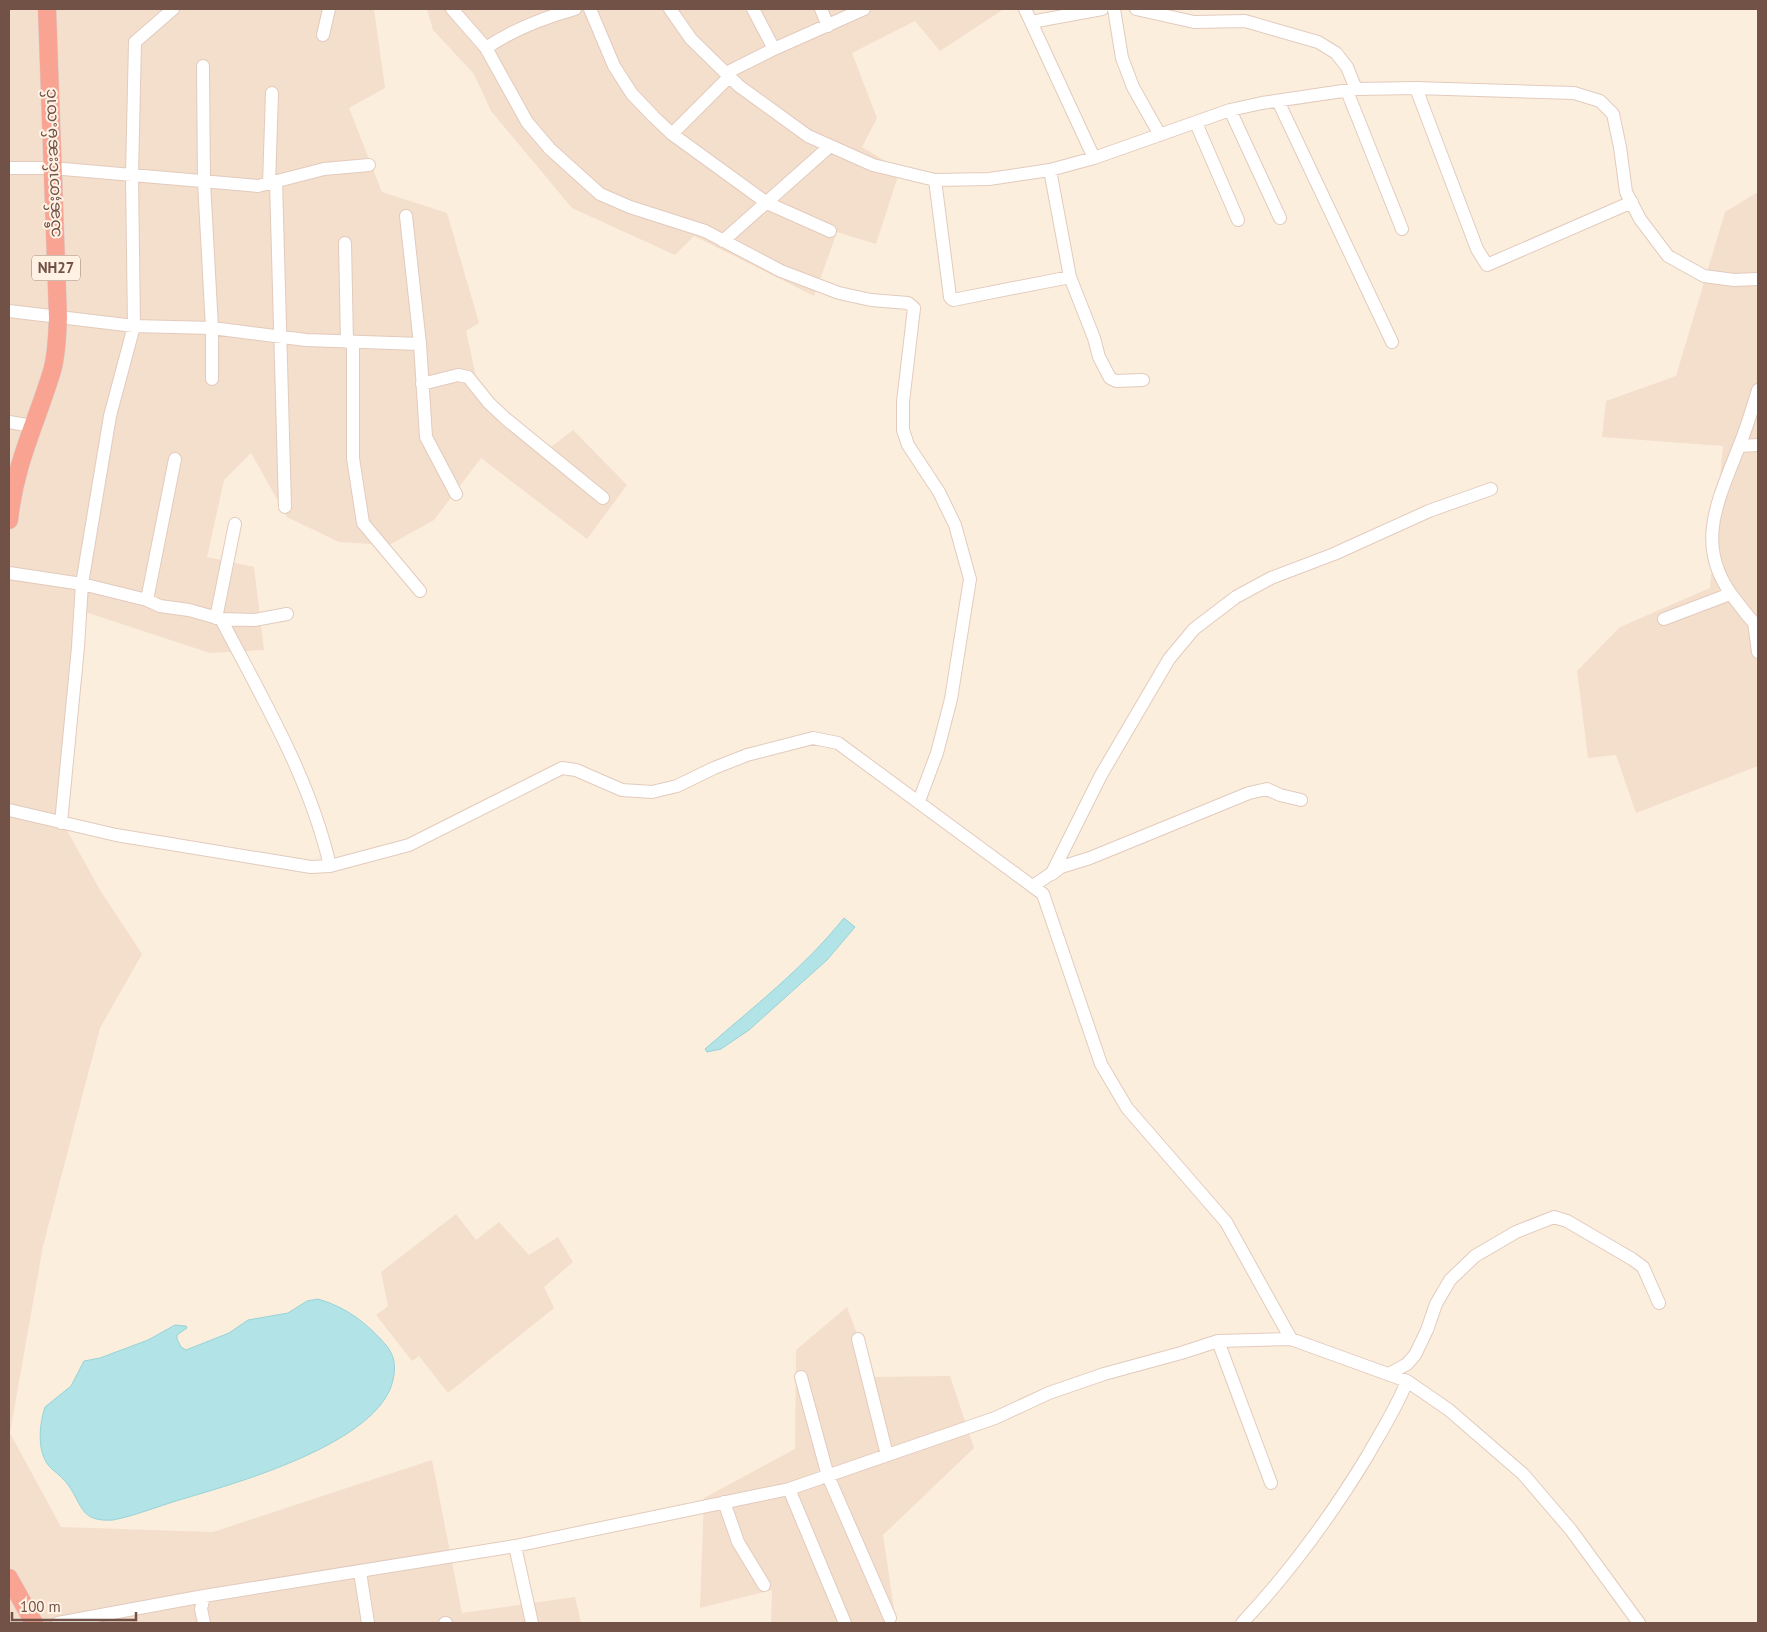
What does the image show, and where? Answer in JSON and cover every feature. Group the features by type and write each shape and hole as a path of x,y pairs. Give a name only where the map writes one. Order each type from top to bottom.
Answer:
{"highway":[{"name":"သဵၼ်ႈတၢင်းၼမ်ႉၸၢင်","path":"9,520 12,490 52,370 57,344 58,318 47,9"},
{"path":"9,1578 34,1623"}],"street":[{"path":"61,823 78,647 82,584 110,416 134,326 132,175 136,42 173,9"},
{"path":"324,34 328,9"},
{"path":"452,9 486,48 527,122 556,155 600,194 630,207 705,231 780,271 839,293 871,300 908,303 914,308 903,402 903,430 908,445 939,492 955,525 970,580 951,699 937,753 919,801"},
{"path":"486,48 507,34 536,20 575,9"},
{"path":"590,9 614,66 632,94 672,134 767,203 830,231"},
{"path":"670,9 691,39 728,75 808,136 873,165 935,180 990,179 1050,170 1094,158 1230,110 1351,90 1416,88 1574,93 1600,101 1613,114 1626,192 1640,219 1668,256 1704,276 1734,280 1758,279"},
{"path":"753,9 774,49"},
{"path":"821,9 828,26"},
{"path":"672,134 728,75 774,49 864,9"},
{"path":"1025,9 1094,158"},
{"path":"1032,22 1102,9"},
{"path":"1114,9 1122,58 1133,87 1160,135"},
{"path":"1136,9 1194,22 1246,21 1318,42 1336,53 1347,67 1351,90 1402,229"},
{"path":"203,66 204,182 212,328 212,379"},
{"path":"1416,88 1477,249 1487,265 1632,202"},
{"path":"272,93 272,183 282,337 285,507"},
{"path":"1278,101 1392,342"},
{"path":"1230,110 1280,218"},
{"path":"1196,123 1238,220"},
{"path":"723,241 830,146"},
{"path":"9,168 52,168 258,186 324,169 369,165"},
{"path":"1050,170 1070,277 1094,338 1099,358 1110,378 1116,381 1143,380"},
{"path":"935,180 950,298 953,300 1070,277"},
{"path":"406,216 420,344 426,437 456,494"},
{"path":"345,243 353,458 363,523 420,591"},
{"path":"9,311 134,326 212,328 350,343 420,344"},
{"path":"422,384 458,375 468,377 489,403 506,419 603,498"},
{"path":"1758,390 1720,494 1711,533 1714,562 1730,594 1756,624 1758,652"},
{"path":"9,422 32,426"},
{"path":"1739,446 1758,445"},
{"path":"147,600 175,459"},
{"path":"1038,890 1052,873 1101,775 1169,660 1194,629 1236,597 1271,578 1334,554 1429,511 1491,489"},
{"path":"235,524 218,618 292,755 324,838 330,866"},
{"path":"9,574 82,584 147,600 160,606 189,610 218,618 254,620 287,614"},
{"path":"1664,619 1730,594"},
{"path":"9,810 125,837 311,866 330,866 409,845 562,768 576,770 622,790 652,792 676,786 747,755 813,738 838,743 1038,890 1101,1064 1110,1082 1126,1108 1226,1222 1291,1340"},
{"path":"1052,873 1061,867 1090,858 1249,793 1267,789 1280,795 1301,800"},
{"path":"1389,1374 1407,1364 1415,1355 1427,1330 1436,1304 1450,1280 1476,1256 1516,1232 1554,1217 1567,1221 1643,1267 1659,1303"},
{"path":"858,1339 887,1455"},
{"path":"58,1623 204,1596 515,1546 789,1489 995,1418 1049,1393 1218,1341 1291,1340 1407,1381 1448,1410 1523,1474 1571,1530 1639,1623"},
{"path":"1218,1341 1270,1483"},
{"path":"801,1377 828,1476 890,1618"},
{"path":"1242,1623 1302,1555 1339,1503 1399,1402 1407,1381"},
{"path":"789,1489 845,1623"},
{"path":"724,1502 738,1542 764,1585"},
{"path":"515,1546 532,1623"},
{"path":"360,1572 368,1623"},
{"path":"204,1596 201,1609 204,1623"}],"shaded area":[{"path":"9,9 374,9 385,88 349,108 382,192 447,213 479,323 466,331 481,400 543,453 573,430 627,485 587,539 481,458 434,520 389,545 339,542 287,517 251,453 224,480 207,557 254,567 264,650 210,653 79,610 63,823 100,890 142,954 100,1028 43,1246 10,1433 61,1527 213,1532 432,1460 462,1613 575,1597 581,1623 9,1623"},
{"path":"427,9 1004,9 940,51 915,21 852,53 877,118 862,147 900,170 876,244 837,232 814,296 694,236 675,255 572,208 491,111 474,74 433,30"},
{"path":"1758,192 1758,766 1636,813 1616,755 1588,758 1577,671 1620,627 1710,588 1723,446 1602,437 1606,401 1676,376 1725,212"},
{"path":"456,1214 476,1240 499,1222 529,1255 558,1237 573,1262 544,1287 554,1308 448,1393 419,1356 412,1361 376,1315 388,1306 381,1272"},
{"path":"847,1307 873,1377 950,1376 974,1448 883,1535 896,1623 771,1623 772,1590 700,1608 704,1498 795,1449 796,1350"}],"water":[{"path":"844,918 855,927 827,960 749,1030 721,1049 707,1052 705,1049 812,954"},
{"path":"318,1299 338,1306 364,1323 386,1345 394,1362 393,1380 383,1402 363,1422 336,1440 305,1456 239,1482 113,1520 102,1520 89,1516 84,1512 67,1484 47,1463 43,1456 40,1440 41,1422 45,1407 71,1386 84,1361 100,1358 148,1340 175,1325 186,1326 187,1328 177,1335 181,1347 186,1350 229,1333 248,1320 288,1313 307,1301"}]}
